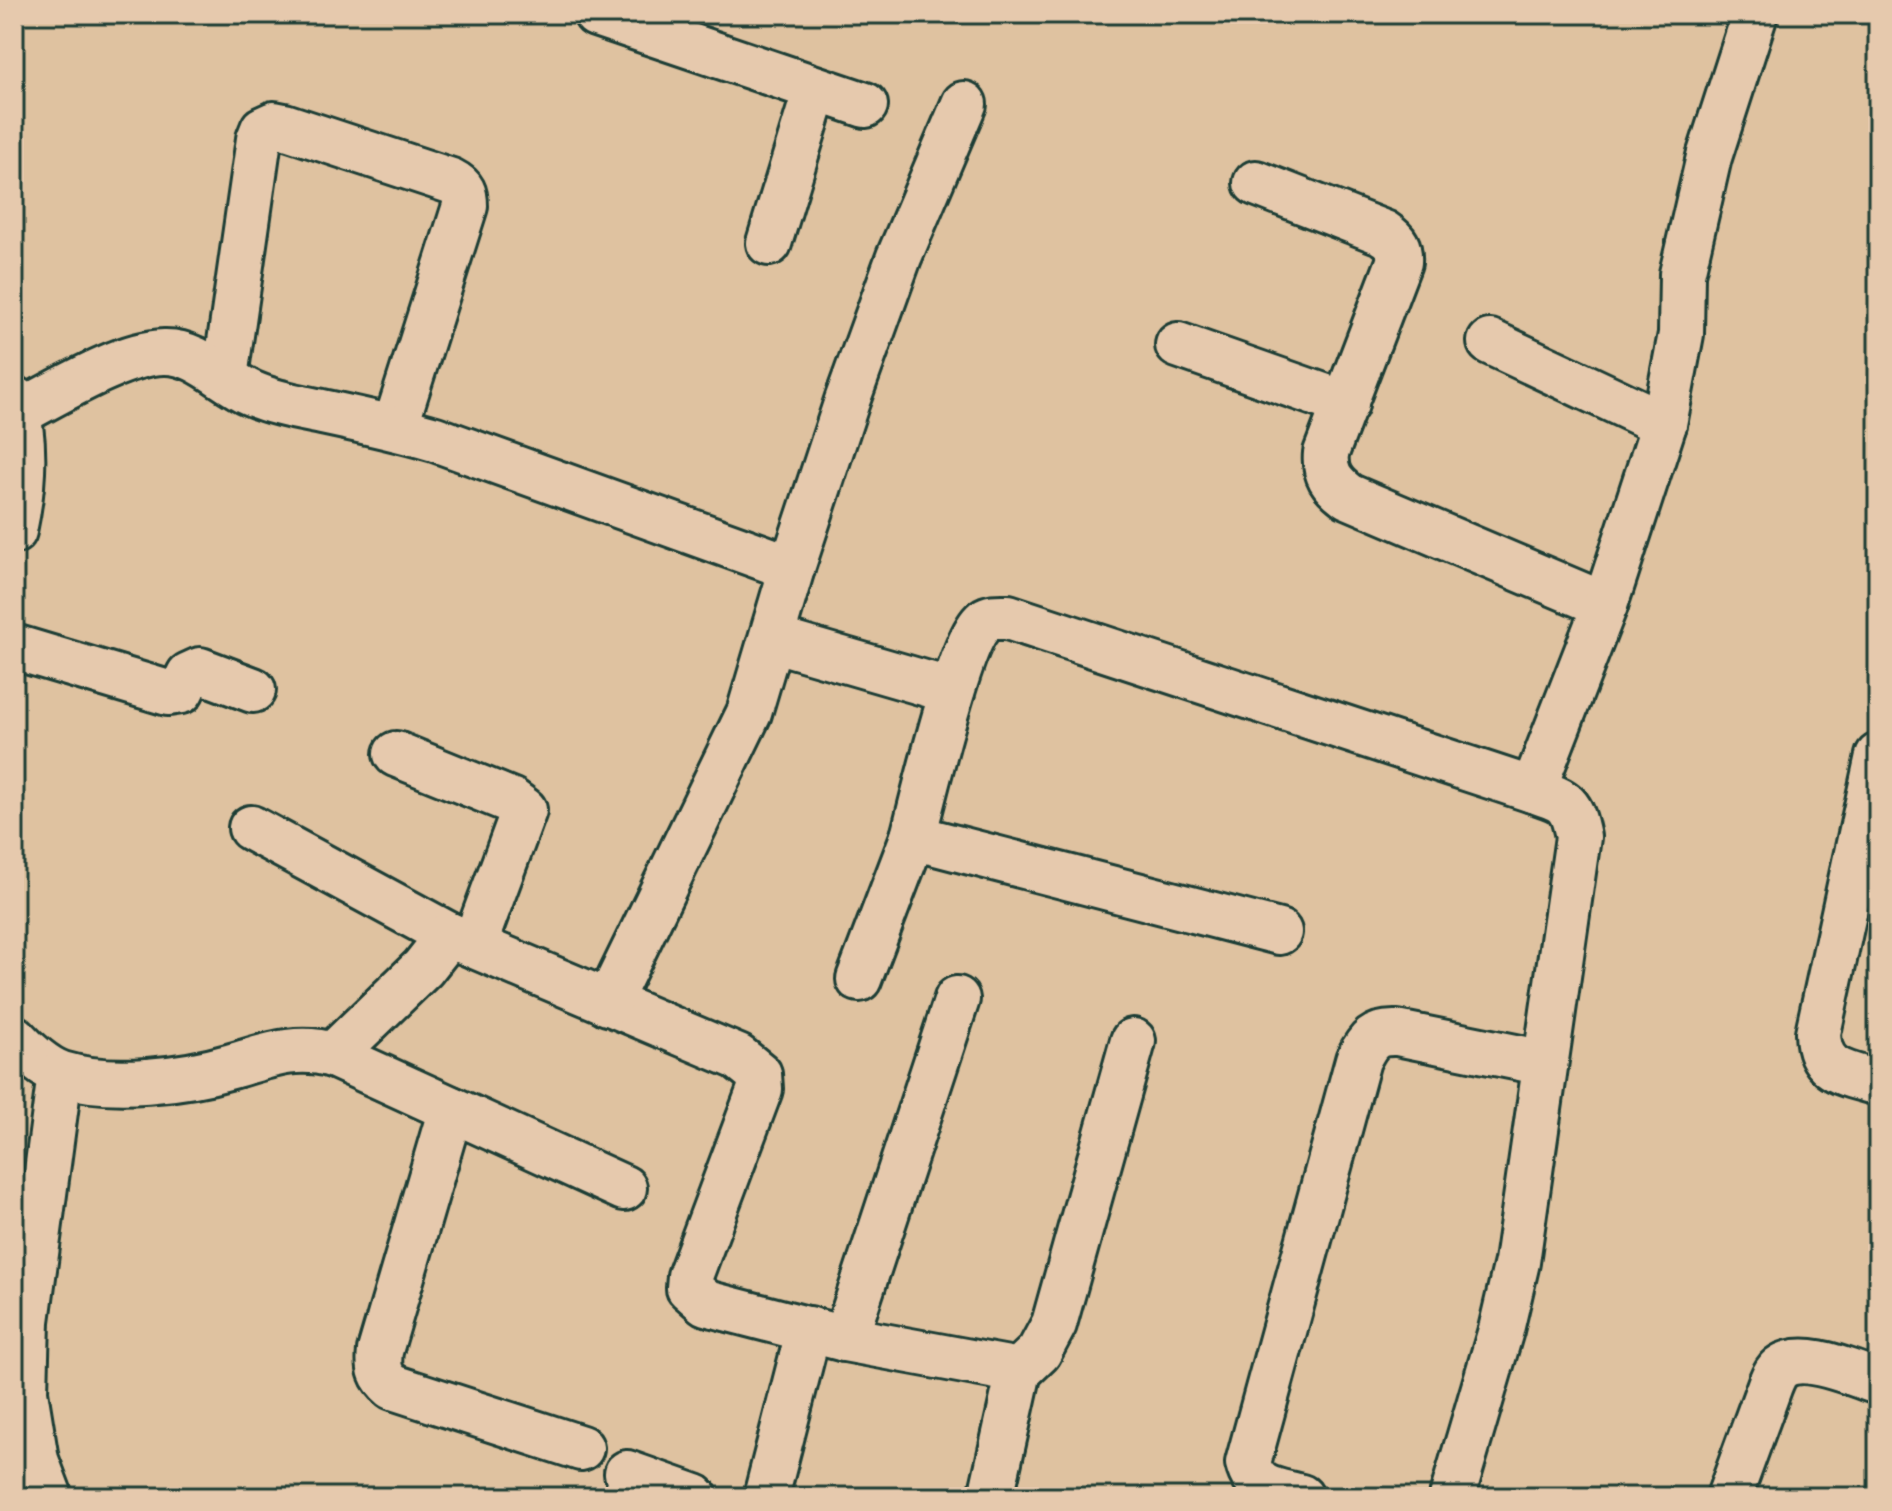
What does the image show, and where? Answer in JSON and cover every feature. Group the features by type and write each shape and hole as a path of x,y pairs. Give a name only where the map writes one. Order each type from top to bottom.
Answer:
{"street":[{"path":"596,14 865,105"},
{"path":"1533,790 1605,605 1664,424 1681,334 1682,274 1709,157 1755,14"},
{"path":"769,243 816,89"},
{"path":"608,1003 749,713 792,568 847,401 899,257 964,104"},
{"path":"225,377 259,139 263,129 274,124 284,126 451,181 461,186 465,195 465,206 395,427"},
{"path":"1256,183 1384,233 1394,239 1400,250 1399,262 1326,453 1328,476 1334,486 1348,496 1605,605"},
{"path":"1490,342 1664,424"},
{"path":"1178,345 1346,404"},
{"path":"14,531 20,502 22,463 16,406 103,370 143,356 166,352 198,360 250,393 277,402 395,427 792,568"},
{"path":"859,979 913,837 952,691 974,634 984,621 995,617 1008,617 1560,800 1573,813 1578,837 1517,1262 1501,1330 1452,1497"},
{"path":"772,639 952,691"},
{"path":"14,647 168,693 181,691 189,675 200,670 253,690"},
{"path":"333,1055 414,978 461,940 524,816 521,805 396,754"},
{"path":"1877,770 1818,1033 1818,1050 1823,1060 1836,1070 1878,1083"},
{"path":"251,828 461,940 738,1057 759,1074 760,1089 690,1276 689,1288 706,1303 827,1334 1019,1371"},
{"path":"913,837 1279,932"},
{"path":"766,1497 957,999"},
{"path":"1301,1497 1260,1486 1251,1477 1248,1463 1358,1060 1366,1044 1381,1033 1397,1033 1545,1063"},
{"path":"14,1038 24,1049 60,1074 101,1080 151,1080 198,1074 289,1050 316,1050 624,1188"},
{"path":"991,1497 1019,1371 1039,1352 1054,1324 1133,1041"},
{"path":"50,1497 36,1460 25,1392 27,1321 60,1074"},
{"path":"451,1109 380,1351 378,1365 382,1378 393,1387 581,1448"},
{"path":"1729,1497 1770,1385 1779,1369 1796,1361 1812,1361 1878,1382"},
{"path":"627,1473 695,1497"}]}
